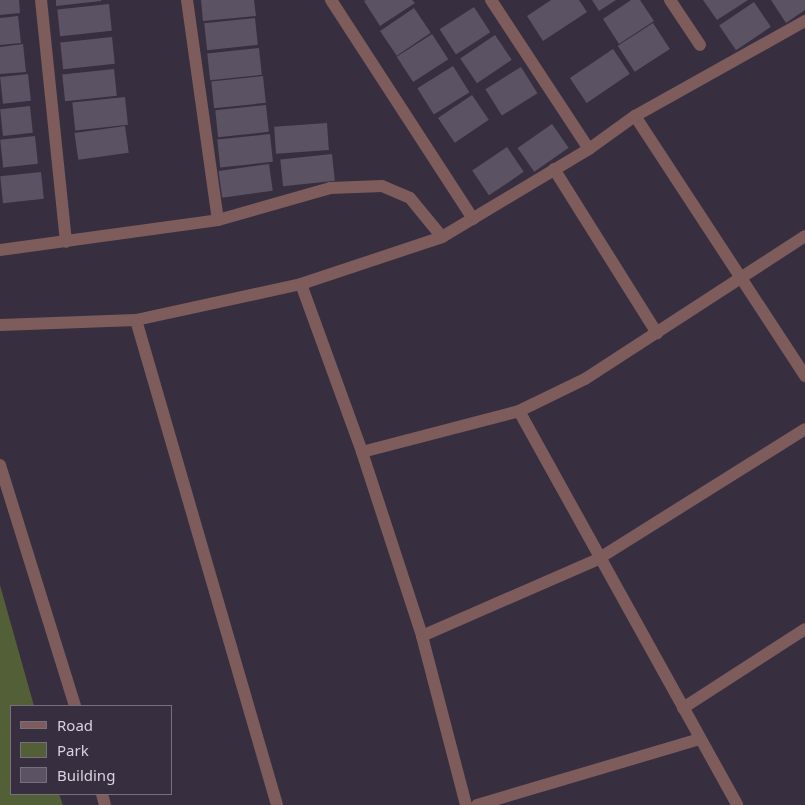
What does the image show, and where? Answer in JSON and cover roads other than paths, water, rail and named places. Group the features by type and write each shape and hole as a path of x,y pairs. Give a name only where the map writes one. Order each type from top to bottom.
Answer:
{"street":[{"path":"41,0 66,242"},
{"path":"187,0 218,220"},
{"path":"331,0 474,219"},
{"path":"491,0 589,149"},
{"path":"670,0 700,46"},
{"path":"0,325 136,320 301,284 442,237 589,149 635,116 805,21"},
{"path":"635,116 805,376"},
{"path":"554,170 657,333"},
{"path":"0,250 218,220 330,188 382,186 410,198 442,237"},
{"path":"362,452 519,411 585,379 805,236"},
{"path":"301,284 362,452 422,636 466,805"},
{"path":"136,320 277,805"},
{"path":"519,411 598,559 737,805"},
{"path":"422,636 598,559 805,429"},
{"path":"0,464 75,705"},
{"path":"683,708 805,629"},
{"path":"477,805 700,739"}]}
